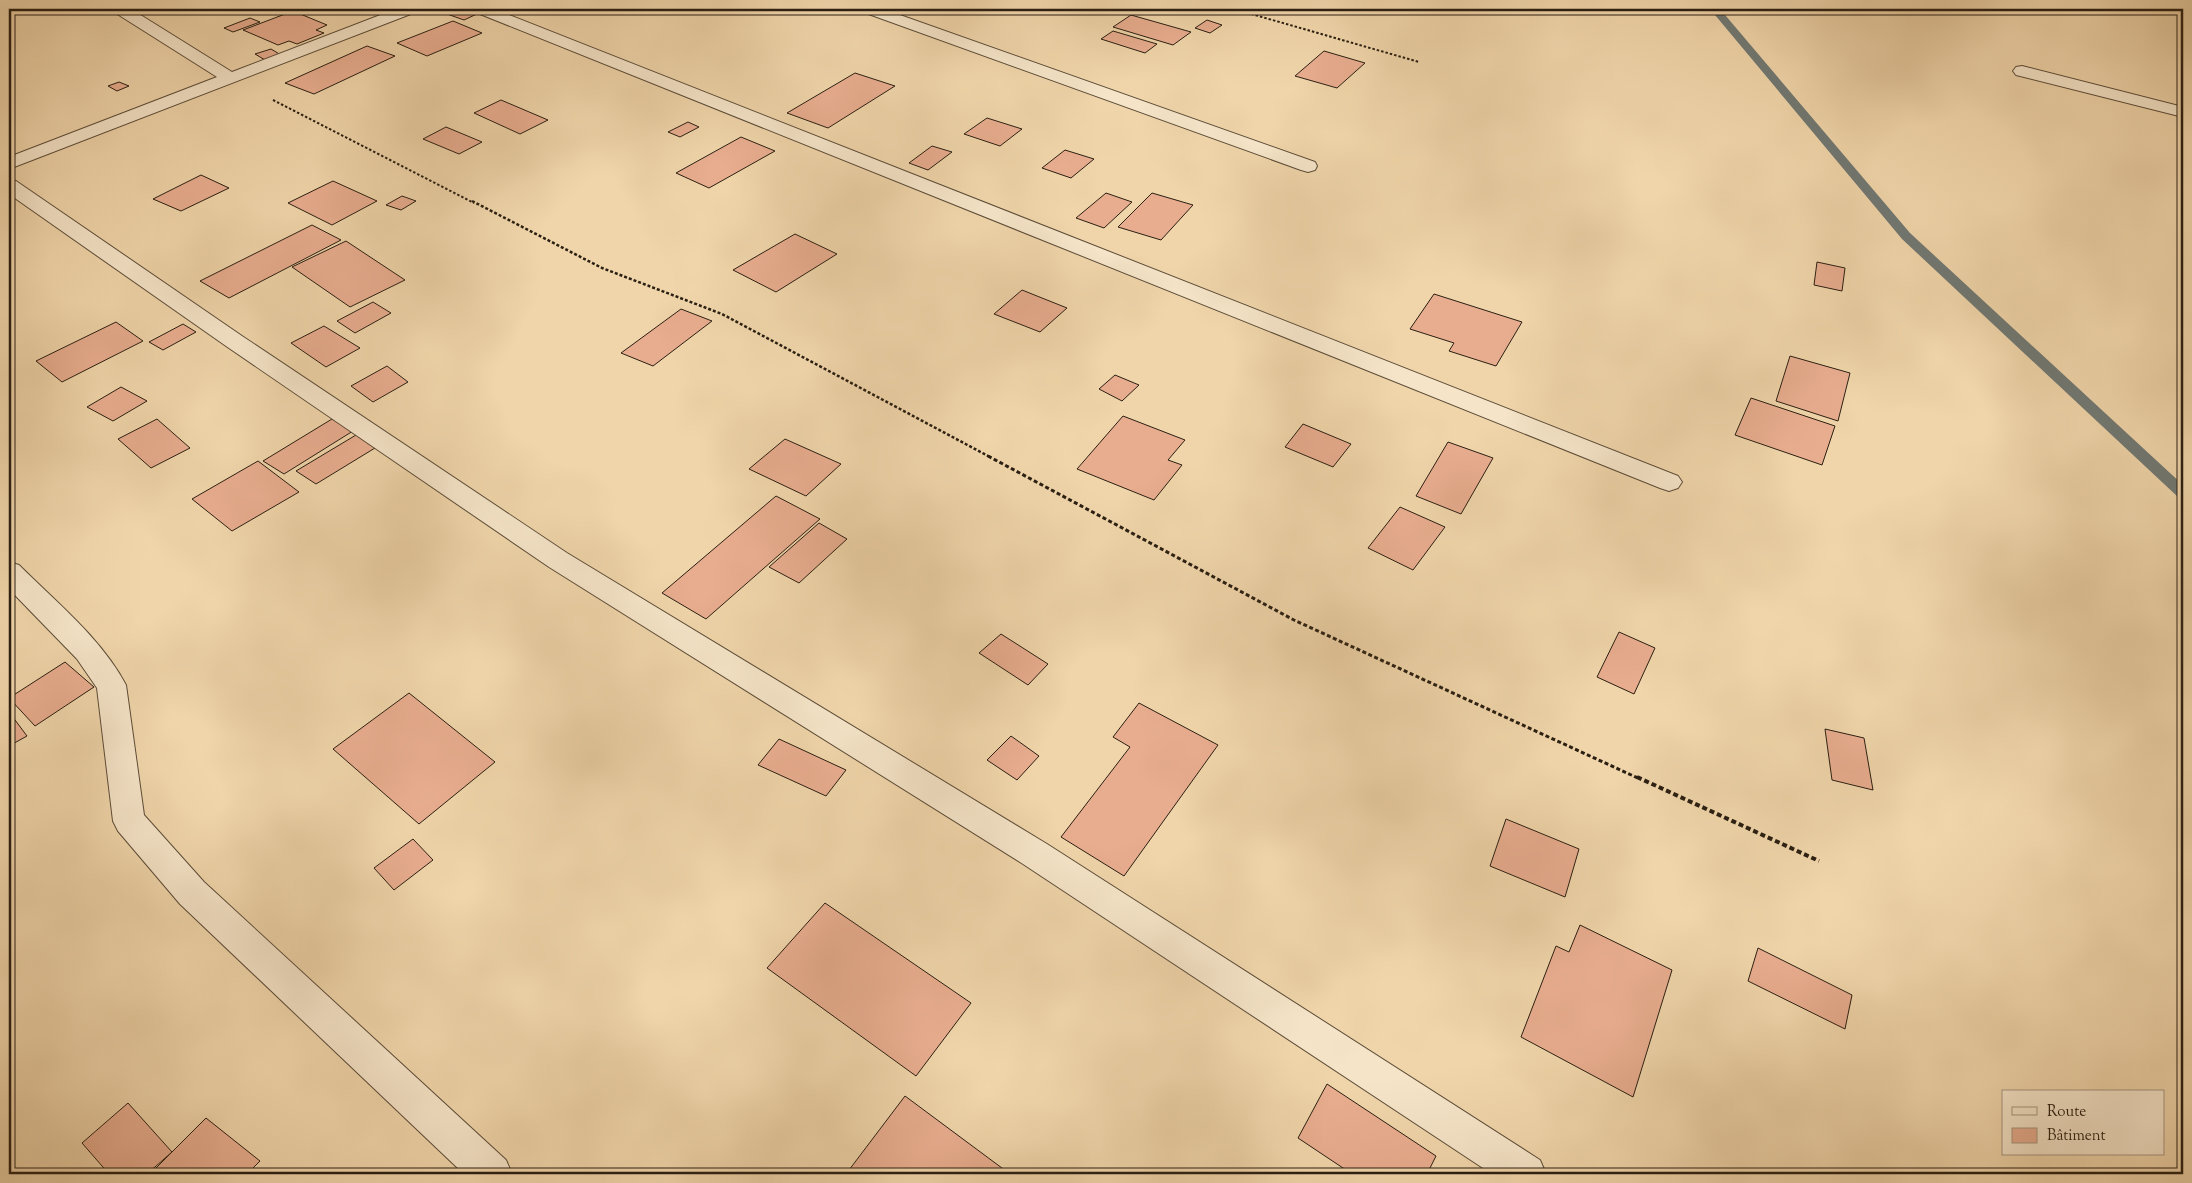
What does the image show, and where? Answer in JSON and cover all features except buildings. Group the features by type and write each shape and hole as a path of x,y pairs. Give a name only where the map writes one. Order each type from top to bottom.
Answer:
{"street":[{"path":"120,9 230,78"},
{"path":"9,163 410,9"},
{"path":"481,9 1062,242 1669,482"},
{"path":"869,9 1308,166"},
{"path":"2022,71 2183,112"},
{"path":"9,185 234,341 558,560 1035,854 1526,1174"},
{"path":"9,572 87,651 110,685 129,821 192,893 492,1174"}],"path":[{"path":"1234,9 1419,62"},
{"path":"230,78 602,268 722,314 1294,620 1819,860"}],"waterway":[{"path":"1715,9 1906,236 2183,493"}]}
